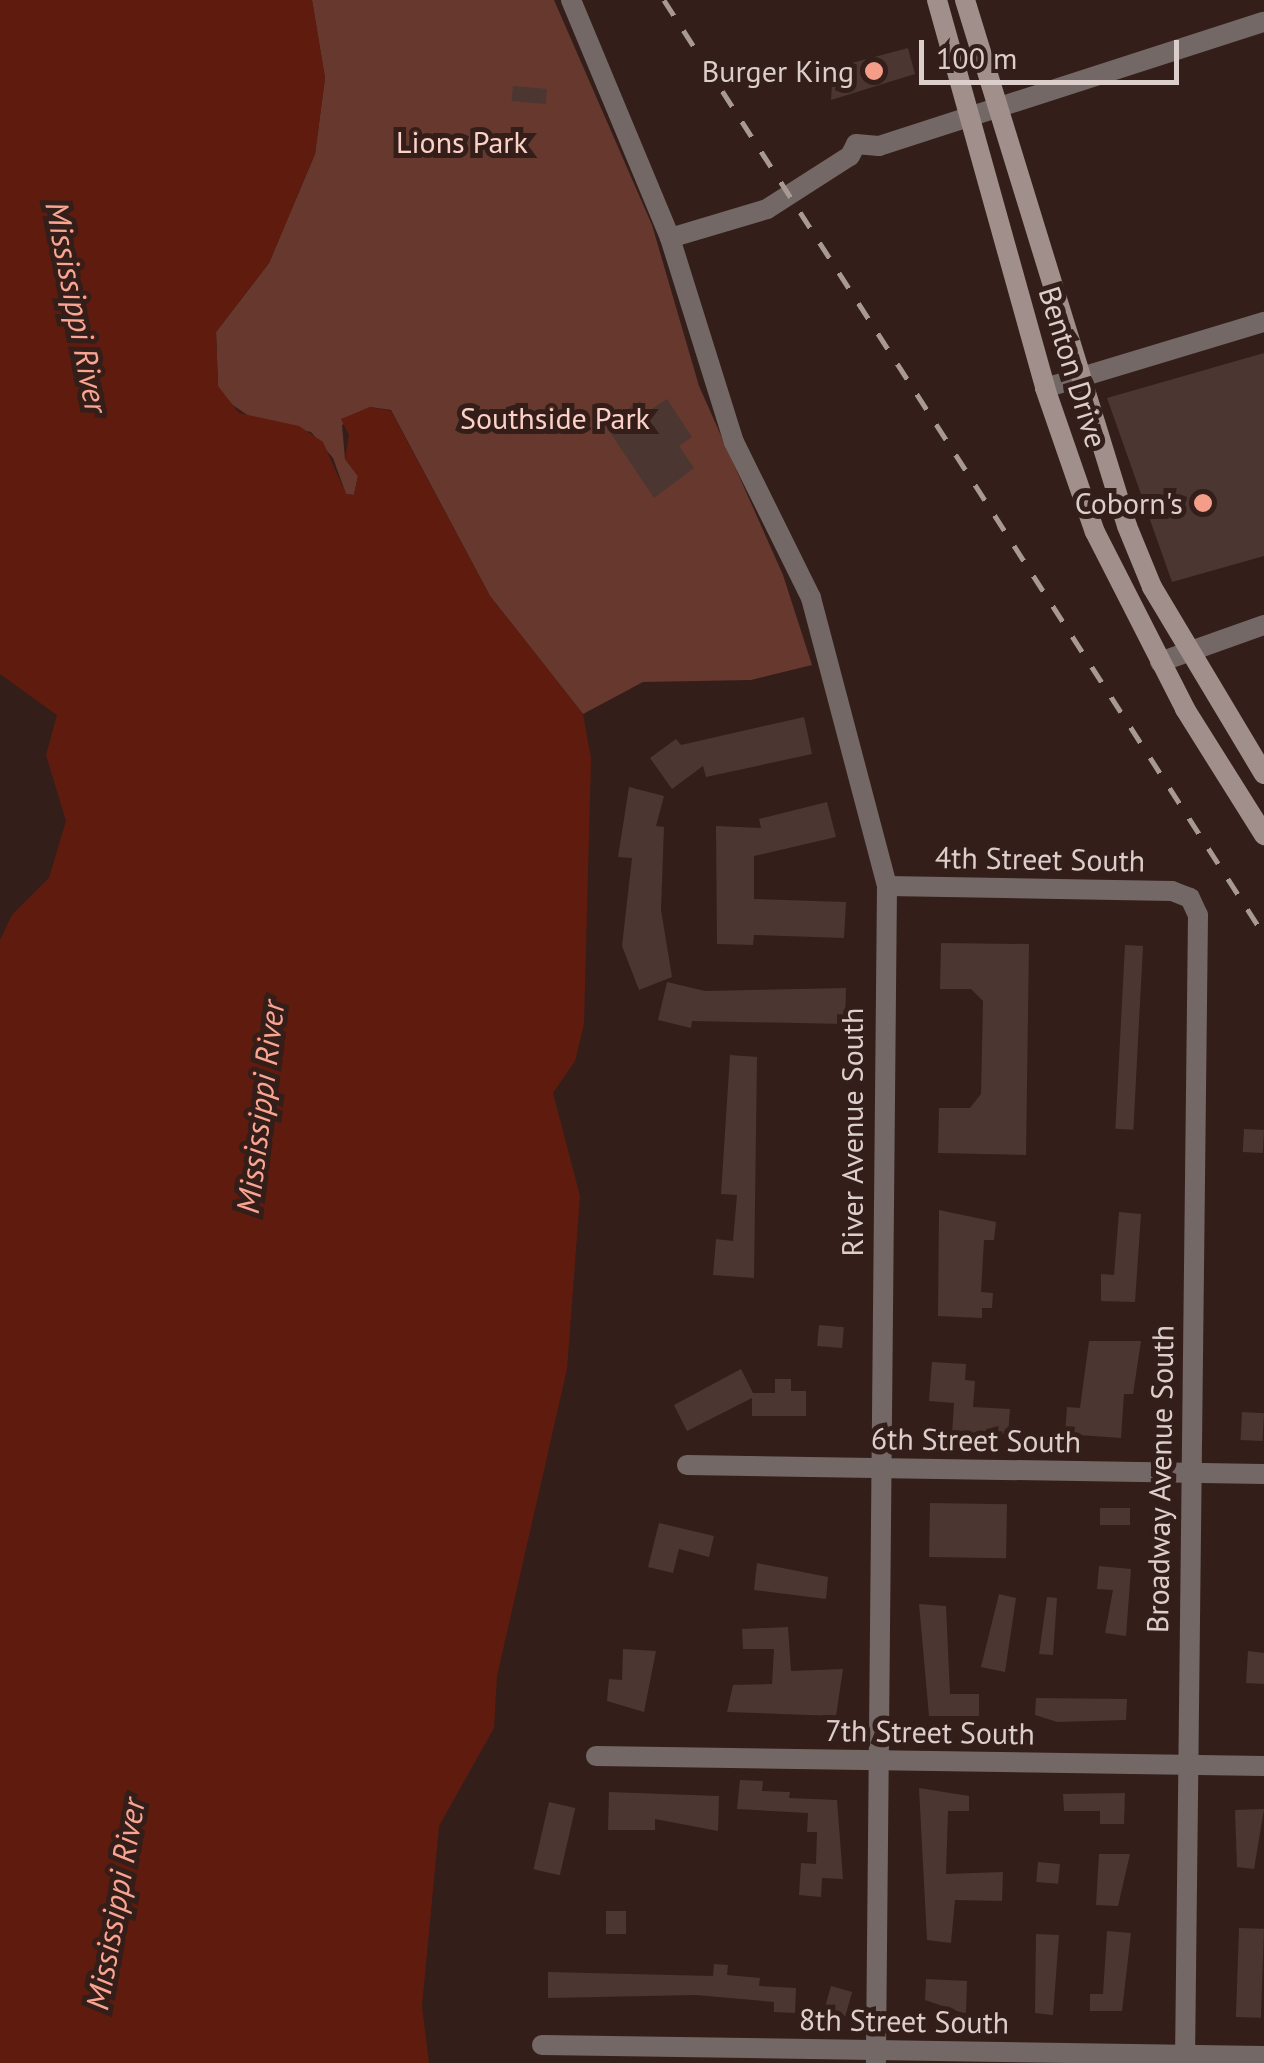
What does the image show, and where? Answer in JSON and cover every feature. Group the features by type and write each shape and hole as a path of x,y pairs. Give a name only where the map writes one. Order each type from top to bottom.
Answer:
{"main road":[{"name":"Benton Drive","path":"936,0 1045,388 1095,532 1160,662 1264,835"},
{"name":"Benton Drive","path":"965,0 1126,526 1186,647 1264,774"}],"street":[{"name":"River Avenue South","path":"571,0 670,238 734,442 810,598 887,886 876,2057"},
{"path":"670,238 767,208 850,156 856,144 879,146 1264,19 1259,0"},
{"path":"1045,388 1264,322"},
{"path":"1160,662 1186,647 1264,624"},
{"name":"4th Street South","path":"887,886 1172,891 1190,898"},
{"name":"Broadway Avenue South","path":"1185,2059 1198,915 1190,898"},
{"name":"6th Street South","path":"687,1465 1264,1474"},
{"name":"7th Street South","path":"596,1756 1264,1766"},
{"name":"8th Street South","path":"542,2045 876,2057 1264,2056"}],"green space":[{"path":"312,0 554,0 652,225 699,386 783,575 812,665 751,680 643,682 583,714 490,596 391,410 370,407 342,425 345,459 358,476 354,495 346,494 333,458 311,432 256,421 227,401 218,386 216,332 269,263 315,154 325,78"}],"water":[{"name":"Mississippi River","path":"0,0 312,0 325,78 315,154 269,263 216,332 218,386 239,413 299,426 323,442 346,494 354,495 358,476 345,459 349,435 341,419 370,407 391,411 490,596 583,714 591,759 584,1024 575,1061 553,1093 580,1196 567,1369 497,1676 494,1728 439,1826 422,2006 429,2063 0,2063 0,940 12,915 49,878 66,821 46,755 57,715 0,674"}],"building":[{"name":"Burger King","path":"908,48 915,74 831,100 833,68"},
{"path":"513,86 547,89 546,104 512,101"},
{"name":"Coborn's","path":"1264,353 1264,556 1172,582 1107,398"},
{"path":"667,399 692,437 679,446 694,468 654,498 605,425 640,401 647,412"},
{"path":"804,717 812,754 706,777 703,766 672,789 650,758 676,739 681,745"},
{"path":"629,787 664,796 656,826 664,827 661,910 672,977 639,990 622,946 632,858 618,857"},
{"path":"827,802 836,837 754,856 754,899 846,902 844,938 754,935 753,945 717,944 716,826 761,828 759,819"},
{"path":"941,943 1029,944 1026,1155 938,1153 939,1108 970,1108 981,1094 983,1001 971,989 940,989"},
{"path":"1125,945 1143,946 1133,1130 1115,1129"},
{"path":"667,982 705,991 846,988 845,1024 692,1021 691,1028 658,1020"},
{"path":"730,1055 757,1057 754,1278 713,1275 716,1239 733,1241 737,1195 721,1194"},
{"path":"1244,1129 1264,1130 1263,1153 1243,1152"},
{"path":"939,1210 996,1222 994,1240 984,1240 981,1292 993,1293 992,1308 982,1308 982,1318 938,1316"},
{"path":"1119,1212 1141,1214 1135,1302 1101,1301 1101,1274 1114,1275"},
{"path":"819,1325 844,1327 842,1348 817,1346"},
{"path":"1089,1341 1141,1341 1133,1394 1124,1394 1121,1438 1065,1434 1067,1407 1080,1408"},
{"path":"932,1362 966,1364 965,1380 975,1381 973,1407 1010,1409 1008,1434 952,1435 954,1403 929,1401"},
{"path":"741,1369 753,1393 775,1393 775,1379 791,1379 791,1391 806,1391 806,1416 752,1416 752,1398 687,1431 674,1405"},
{"path":"1242,1412 1264,1413 1263,1441 1241,1440"},
{"path":"930,1503 1007,1504 1006,1558 929,1557"},
{"path":"1100,1508 1130,1508 1130,1525 1100,1525"},
{"path":"659,1523 714,1536 709,1557 679,1549 673,1573 648,1567"},
{"path":"757,1563 828,1577 826,1599 754,1590"},
{"path":"1099,1566 1131,1569 1126,1636 1105,1633 1113,1590 1097,1589"},
{"path":"999,1594 1016,1598 1005,1672 981,1667"},
{"path":"1047,1597 1057,1598 1053,1655 1039,1654"},
{"path":"919,1604 946,1606 950,1694 979,1694 979,1716 929,1716"},
{"path":"788,1627 791,1671 843,1669 836,1716 727,1712 733,1685 772,1684 774,1649 743,1649 742,1629"},
{"path":"623,1649 656,1651 644,1712 607,1701 609,1679 622,1680"},
{"path":"1248,1651 1264,1653 1264,1684 1246,1683"},
{"path":"1036,1698 1127,1699 1126,1720 1057,1722 1035,1715"},
{"path":"740,1780 763,1781 762,1791 790,1792 789,1798 837,1800 843,1879 822,1878 821,1897 799,1895 801,1863 816,1864 817,1832 807,1832 808,1813 737,1809"},
{"path":"919,1788 969,1796 969,1811 948,1811 946,1874 1003,1872 1002,1901 955,1900 951,1943 927,1940"},
{"path":"609,1792 719,1796 718,1831 655,1819 655,1830 608,1830"},
{"path":"1125,1793 1124,1824 1100,1824 1100,1811 1064,1811 1063,1794"},
{"path":"549,1802 575,1808 560,1875 533,1869"},
{"path":"1264,1809 1254,1869 1237,1867 1235,1810"},
{"path":"1099,1854 1130,1854 1118,1906 1096,1905"},
{"path":"1038,1862 1060,1864 1058,1884 1036,1882"},
{"path":"606,1911 626,1911 626,1934 606,1934"},
{"path":"1239,1928 1264,1929 1261,2018 1236,2017"},
{"path":"1107,1931 1131,1933 1122,2011 1090,2011 1090,1994 1103,1994"},
{"path":"1036,1934 1059,1935 1053,2015 1035,2013"},
{"path":"714,1964 728,1965 727,1975 760,1978 759,1986 796,1988 795,2013 774,2012 774,2002 696,1995 548,1998 548,1972 713,1976"},
{"path":"926,1979 967,1981 966,2014 925,2000"},
{"path":"831,1986 852,1992 845,2016 824,2010"}],"railway":[{"path":"664,0 1264,935"}],"place":[{"name":"Burger King","path":"874,71"},
{"name":"Coborn's","path":"1203,503"}],"park label":[{"name":"Lions Park","path":"462,142"},
{"name":"Southside Park","path":"555,418"}]}
